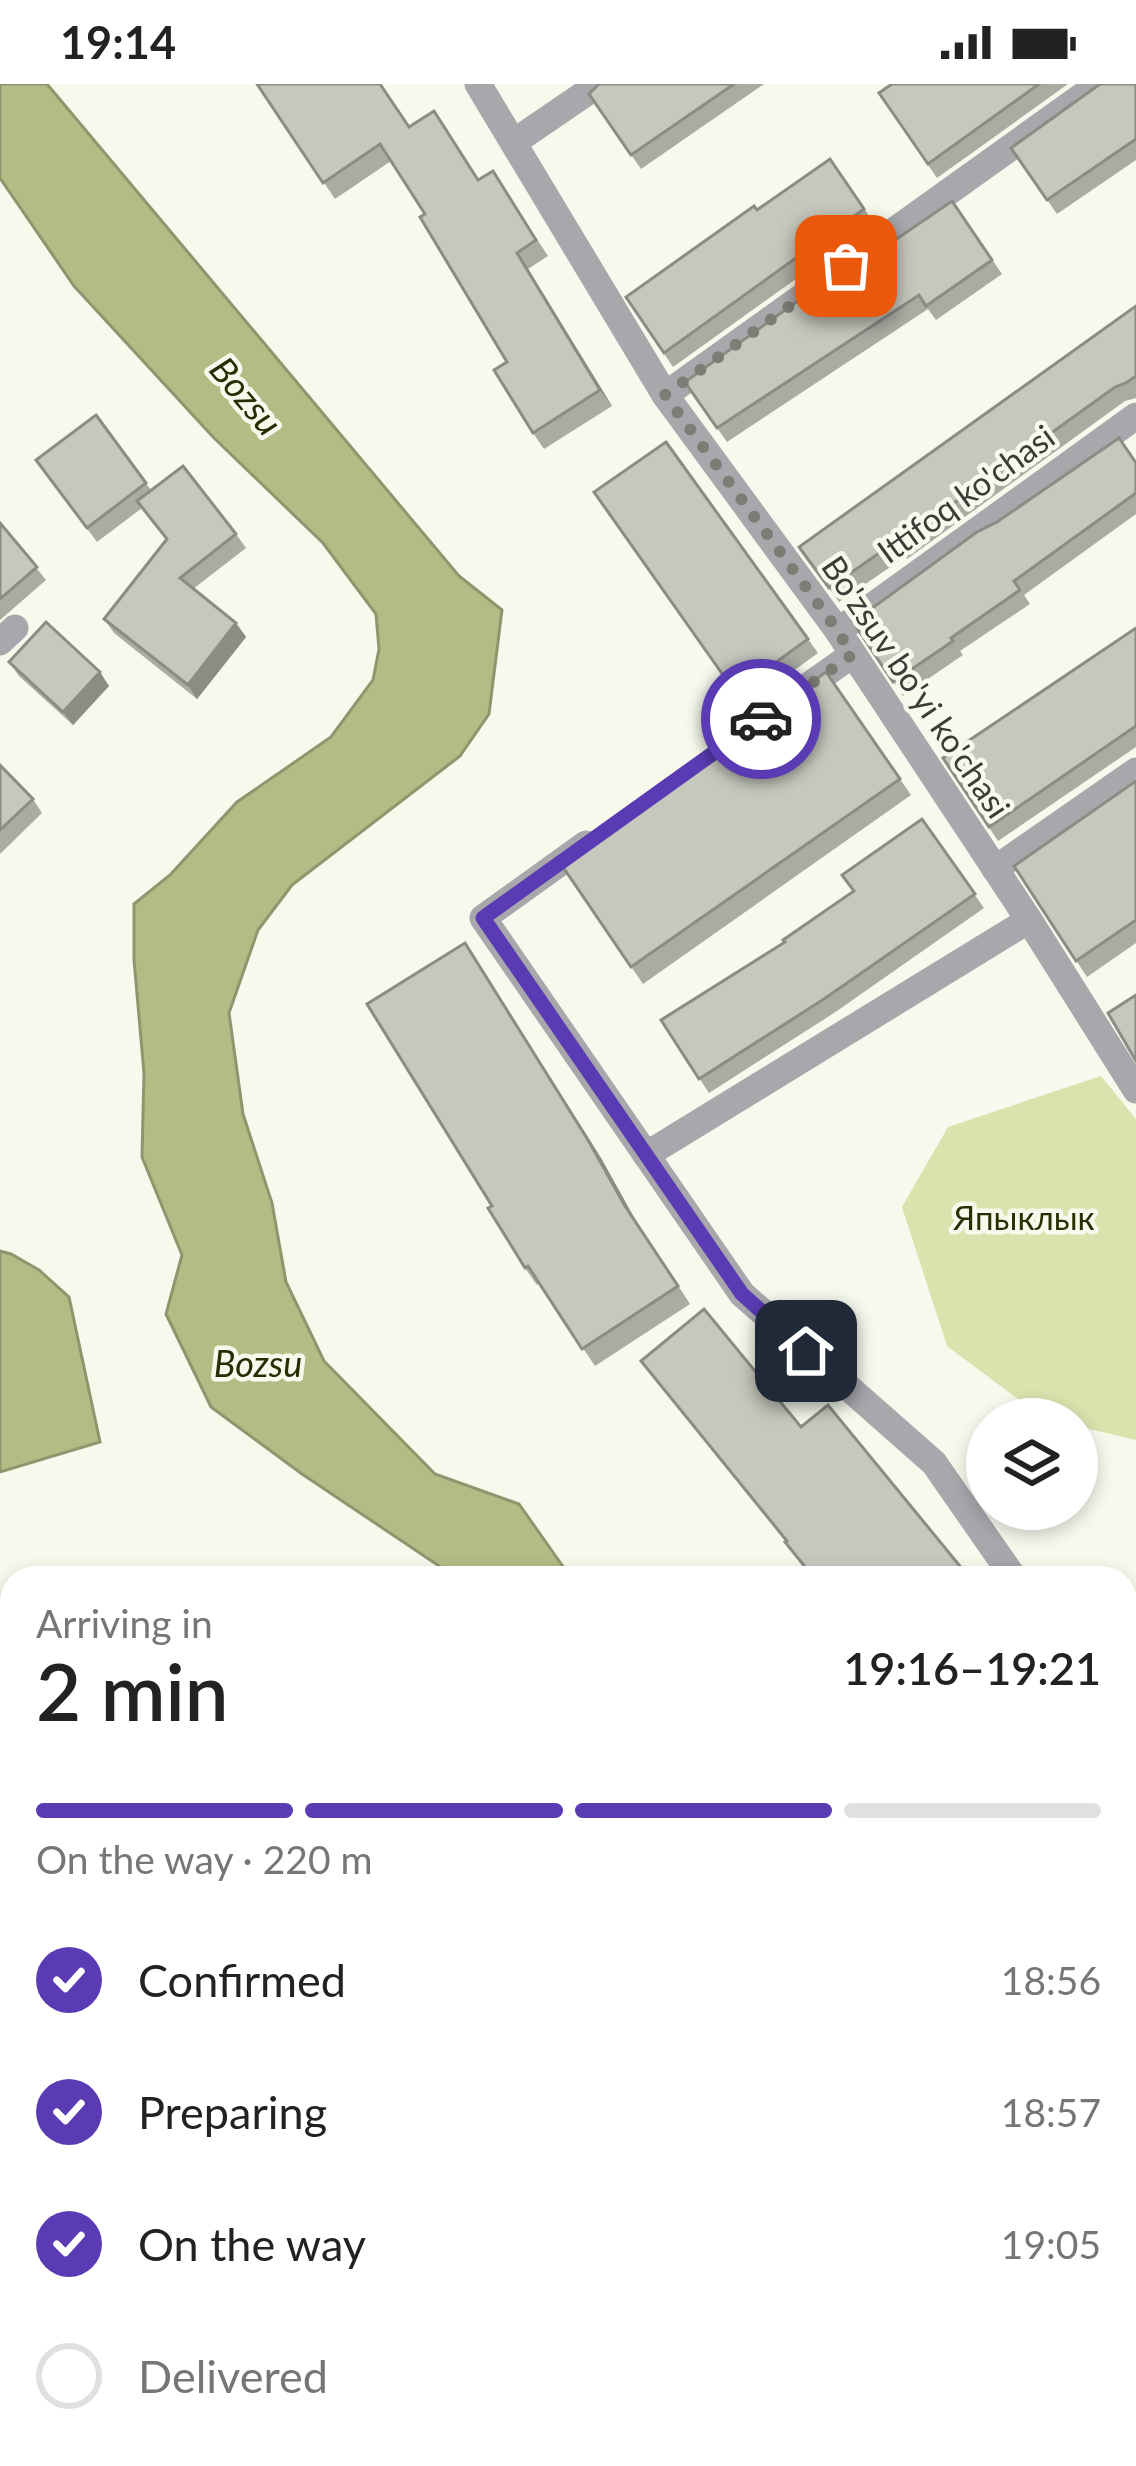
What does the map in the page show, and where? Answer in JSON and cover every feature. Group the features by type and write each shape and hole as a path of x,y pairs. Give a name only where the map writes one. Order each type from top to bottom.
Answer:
{"street":[{"name":"Bo'zsuv bo'yi ko'chasi","path":"478,84 665,395 845,643 1136,1090"},
{"path":"514,142 599,84"},
{"path":"665,395 1099,84"},
{"name":"Ittifoq ko'chasi","path":"774,710 845,643 1136,416"},
{"path":"995,869 1136,771"},
{"path":"599,835 483,918 742,1294 934,1463 1006,1566"},
{"path":"646,1155 1029,920"}],"green space":[{"name":"Япыклык","path":"1101,1076 1136,1119 1136,1440 1098,1431 1098,1398 1017,1398 947,1346 902,1207 948,1127"}],"water":[{"name":"Bozsu","path":"0,84 47,84 459,576 502,610 489,714 460,756 292,885 258,930 229,1013 243,1114 272,1203 286,1282 324,1361 435,1474 519,1504 563,1566 439,1566 211,1407 166,1314 182,1255 142,1157 144,1073 134,904 170,875 237,802 331,737 373,680 379,649 376,614 323,543 214,438 74,286 0,178"},
{"path":"0,1251 39,1270 69,1297 100,1442 0,1472"}],"building":[{"path":"257,84 380,84 409,127 434,111 478,180 493,171 536,240 517,253 600,390 533,433 494,370 507,362 420,217 425,214 380,144 323,183"},
{"path":"599,84 734,84 631,155 589,94"},
{"path":"892,84 1039,84 928,164 879,93"},
{"path":"1100,84 1136,84 1136,139 1047,200 1011,148"},
{"path":"830,159 864,209 664,353 626,297 754,206 757,210"},
{"path":"952,201 992,260 926,306 919,295 717,428 685,382 884,239 888,245"},
{"path":"1136,306 1136,376 829,588 799,547"},
{"path":"96,415 146,483 87,528 36,460"},
{"path":"1119,438 1136,463 1136,493 1014,581 1020,590 893,682 853,622"},
{"path":"666,442 808,639 735,692 594,492"},
{"path":"183,466 236,534 180,578 236,623 188,685 104,619 167,539 137,501"},
{"path":"0,523 37,567 0,599"},
{"path":"46,622 100,672 63,712 9,662"},
{"path":"1136,628 1136,726 989,827 943,758"},
{"path":"826,672 900,779 631,967 559,861"},
{"path":"0,765 33,799 0,830"},
{"path":"1136,781 1136,920 1076,961 1014,866"},
{"path":"922,819 975,894 699,1079 661,1020 785,942 854,891 842,875"},
{"path":"465,943 678,1286 582,1349 528,1266 525,1268 367,1004"},
{"path":"1136,995 1136,1061 1108,1013"},
{"path":"704,1309 801,1427 828,1405 960,1566 804,1566 641,1361"}],"way so far":[{"path":"761,719 852,655 665,395 846,266"}],"route":[{"path":"761,719 483,918 742,1294 806,1351"}]}
